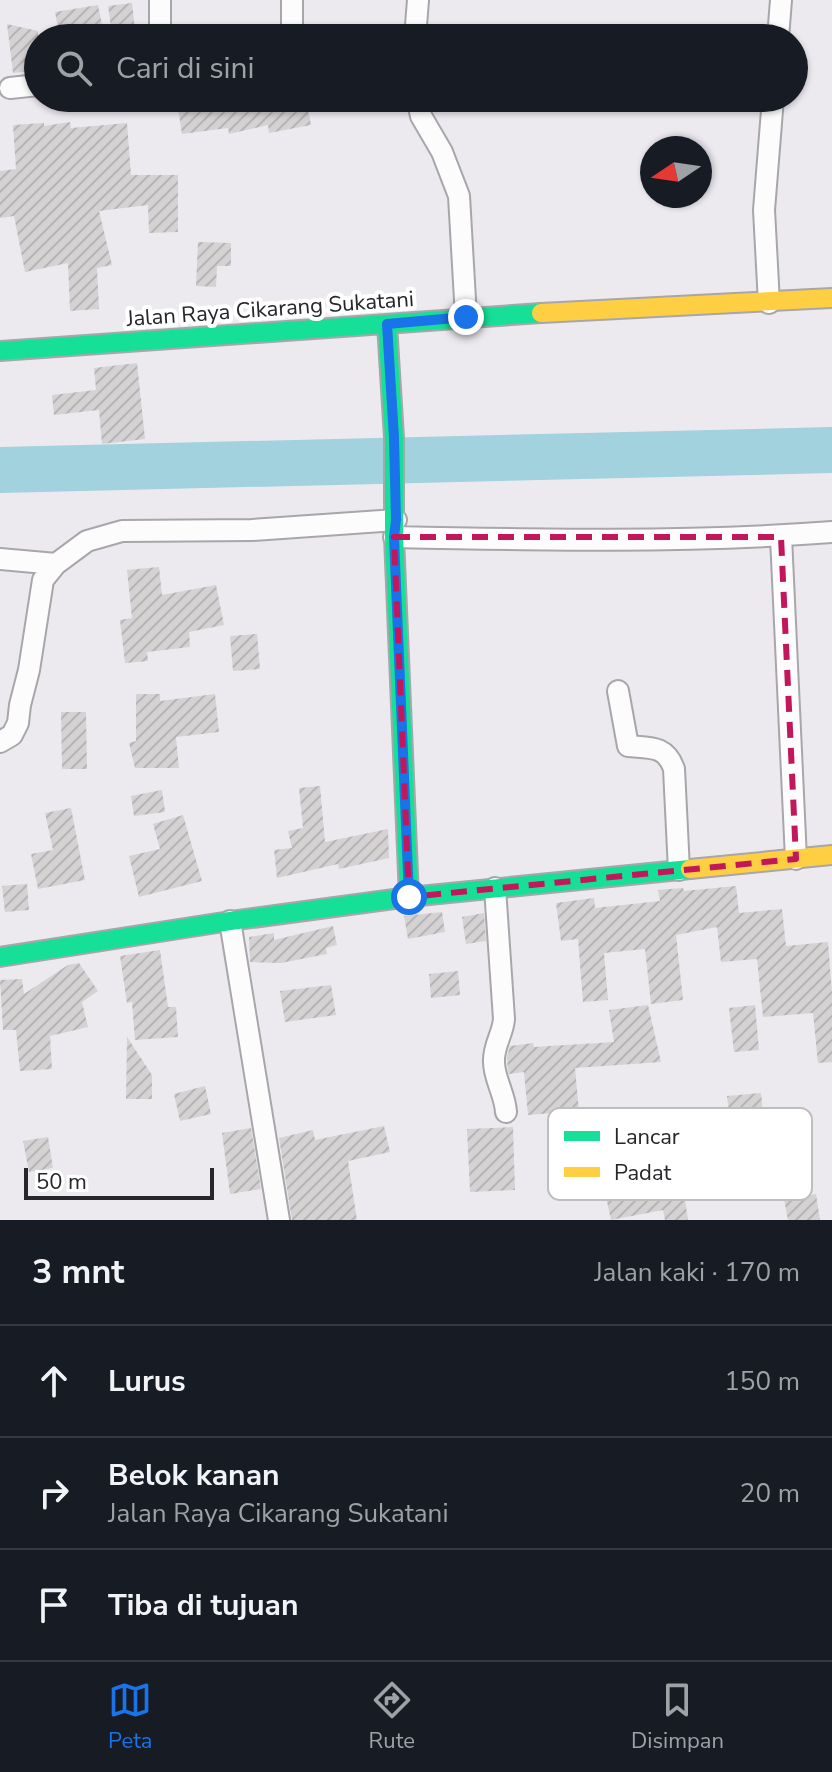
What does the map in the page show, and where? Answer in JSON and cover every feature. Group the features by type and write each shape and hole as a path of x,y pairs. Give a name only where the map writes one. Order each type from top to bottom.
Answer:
{"street":[{"path":"160,0 160,24"},
{"path":"292,0 292,24"},
{"path":"416,24 418,0"},
{"path":"779,24 781,0"},
{"path":"10,88 24,86"},
{"path":"420,112 442,152 459,196 466,317"},
{"path":"769,303 764,210 772,112"},
{"name":"Jalan Raya Cikarang Sukatani","path":"0,351 466,317 832,298"},
{"path":"387,324 394,438 409,897"},
{"path":"0,742 12,735 18,723 43,580 56,564 87,541 122,531 252,530 395,521 585,541 781,537 832,532"},
{"path":"781,537 796,859"},
{"path":"0,559 56,564"},
{"path":"618,691 628,746 657,748 670,758 674,769 679,870"},
{"path":"0,957 409,897 832,855"},
{"path":"495,888 504,1019 494,1050 494,1067 506,1112"},
{"path":"230,921 279,1220"}],"highlighted area":[{"path":"394,537 781,537 796,859 409,897"}],"building":[{"path":"132,3 134,24 111,24 108,6"},
{"path":"98,5 102,24 57,24 55,12"},
{"path":"7,24 24,28 24,72 13,73"},
{"path":"179,112 308,112 311,125 269,133 268,125 229,134 228,128 182,134"},
{"path":"70,122 71,128 127,123 131,175 178,175 178,232 149,233 148,205 99,211 112,265 97,268 99,309 70,311 68,263 25,272 14,216 0,218 0,171 16,169 13,125 44,123 44,126"},
{"path":"198,242 231,243 231,266 217,266 216,287 196,286"},
{"path":"137,363 145,439 102,444 99,410 54,415 52,395 96,390 94,368"},
{"path":"159,567 162,595 216,585 224,625 189,632 190,647 147,652 148,661 125,663 120,620 132,618 127,570"},
{"path":"257,634 260,669 233,671 230,636"},
{"path":"136,694 160,694 160,701 215,694 219,732 176,737 179,768 135,768 129,743 136,741"},
{"path":"61,712 86,712 87,769 62,769"},
{"path":"320,786 325,842 388,829 389,858 339,869 338,864 277,878 274,850 292,848 288,831 303,828 299,788"},
{"path":"162,790 165,812 134,816 131,796"},
{"path":"71,808 85,880 38,889 31,854 53,850 45,813"},
{"path":"183,815 202,881 139,897 129,856 160,849 153,824"},
{"path":"27,884 29,910 5,912 2,886"},
{"path":"736,886 739,913 782,909 786,946 828,942 832,1062 818,1063 813,1013 763,1017 757,959 721,962 717,927 676,935 683,1000 651,1004 645,949 604,953 608,1000 583,1002 578,939 561,941 556,903 594,898 595,908 660,901 658,890"},
{"path":"442,912 445,932 408,939 404,916"},
{"path":"484,913 486,941 466,944 462,917"},
{"path":"333,926 337,945 326,948 327,954 281,963 250,962 249,937 274,933 274,940"},
{"path":"160,950 168,1007 176,1007 178,1037 135,1040 132,1002 127,1003 120,956"},
{"path":"79,963 98,991 82,1002 88,1027 50,1036 52,1069 20,1071 16,1030 3,1030 0,980 22,979 24,994 68,965"},
{"path":"458,971 460,995 431,998 429,974"},
{"path":"331,985 336,1015 285,1022 280,991"},
{"path":"648,1005 661,1062 575,1068 579,1108 548,1108 548,1113 528,1115 524,1072 509,1074 508,1071 510,1046 614,1042 609,1010"},
{"path":"755,1005 759,1050 734,1052 729,1008"},
{"path":"127,1037 152,1075 152,1099 126,1099"},
{"path":"205,1086 211,1114 180,1121 174,1094"},
{"path":"761,1093 762,1108 728,1108 727,1096"},
{"path":"384,1126 390,1152 348,1161 357,1220 292,1220 279,1138 313,1130 315,1140"},
{"path":"513,1127 515,1190 470,1192 467,1129"},
{"path":"251,1128 261,1189 230,1194 222,1133"},
{"path":"48,1137 53,1168 29,1172 23,1141"},
{"path":"816,1194 820,1220 788,1220 784,1200 812,1200 812,1195"},
{"path":"607,1200 685,1200 688,1220 665,1220 663,1210 611,1220"}],"waterway":[{"path":"0,470 832,450"}],"traffic: fast":[{"path":"0,351 541,313"},
{"path":"387,324 394,438 394,537 409,897"},
{"path":"0,957 409,897 690,869"}],"traffic: slow":[{"path":"541,313 832,298"},
{"path":"690,869 832,855"}],"route":[{"path":"409,897 394,537 394,438 387,324 466,317"}]}
